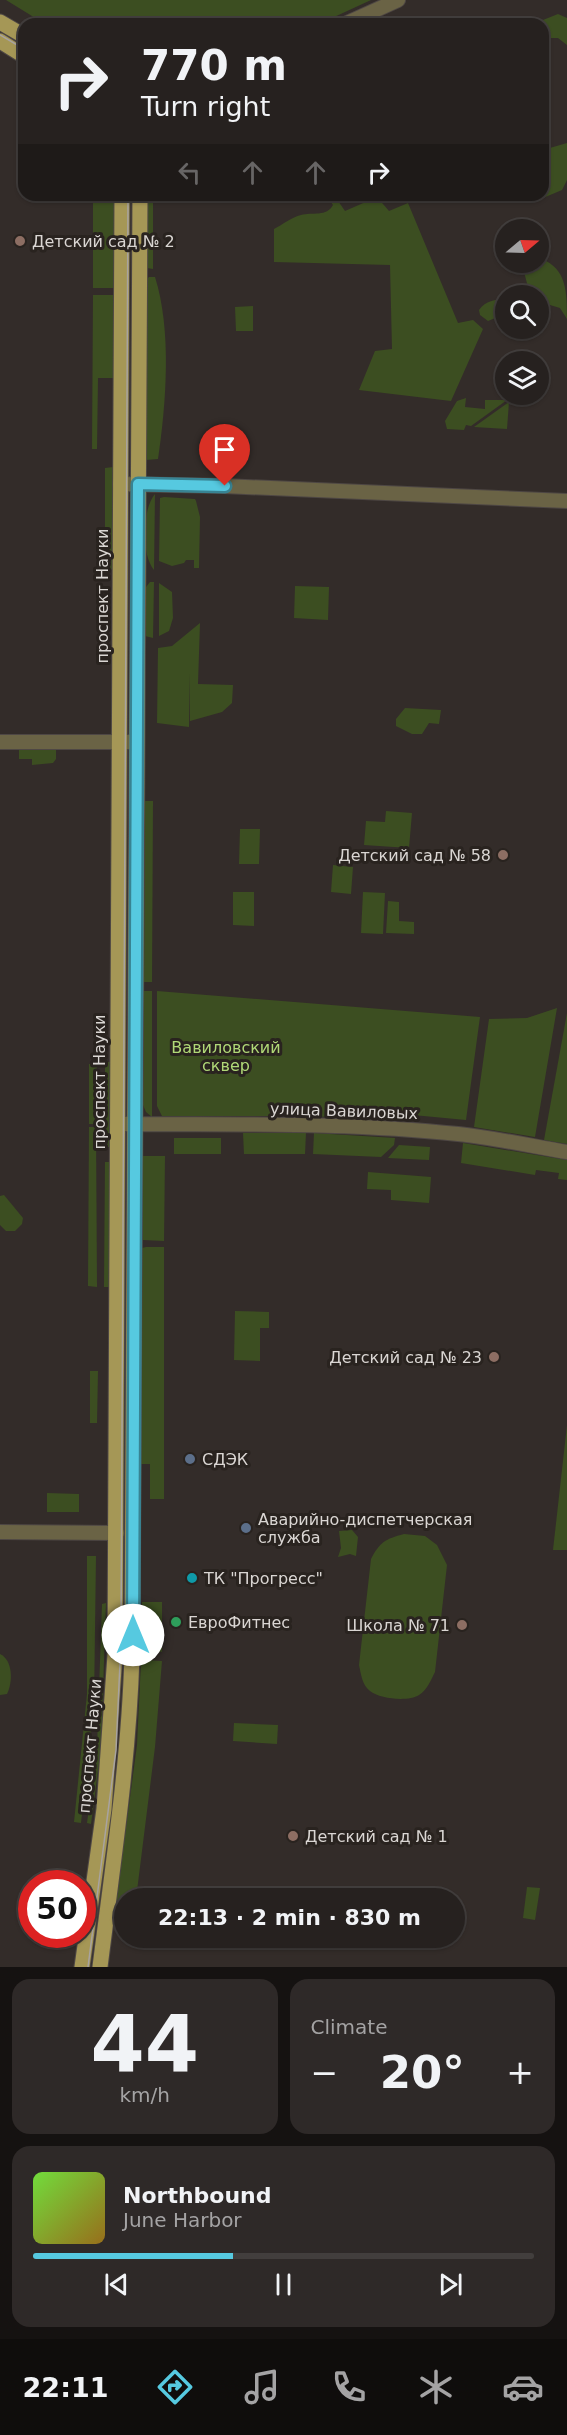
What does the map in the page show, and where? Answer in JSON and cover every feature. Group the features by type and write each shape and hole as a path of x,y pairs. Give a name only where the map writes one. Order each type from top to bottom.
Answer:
{"main road":[{"path":"0,22 18,32"},
{"path":"0,41 18,52"},
{"name":"проспект Науки","path":"82,1967 110,1753 114,1697 117,1533 122,201"},
{"path":"100,1967 121,1814 131,1700 140,201"}],"street":[{"path":"358,18 398,0"},
{"path":"120,484 236,486 567,501"},
{"path":"0,742 137,742"},
{"name":"улица Вавиловых","path":"117,1124 310,1124 398,1129 461,1134 567,1152"},
{"path":"0,1532 117,1533"}],"green space":[{"path":"6,0 371,0 332,18 35,18"},
{"path":"558,14 567,18 567,45 558,38 549,40 548,18"},
{"path":"567,143 567,180 562,190 549,195 549,148"},
{"path":"93,201 115,201 114,288 93,288"},
{"path":"147,201 153,201 153,269 147,268"},
{"path":"330,201 338,201 345,211 368,201 380,201 389,211 408,203 458,323 473,320 483,329 451,401 359,390 375,351 392,349 390,265 274,262 274,229 298,216 327,211 333,205"},
{"path":"550,263 561,275 564,283 567,319 560,308 549,306 549,285 527,285 524,273 549,273"},
{"path":"155,277 160,298 164,320 166,368 158,459 146,460 147,279"},
{"path":"93,295 114,295 114,378 98,378 97,449 92,449"},
{"path":"495,300 495,318 488,321 480,315 479,310"},
{"path":"253,306 253,331 236,331 235,307"},
{"path":"466,398 465,407 485,409 485,400 495,400 495,405 500,405 471,426 466,425 464,430 447,429 445,421 457,401"},
{"path":"505,405 509,405 507,429 474,427"},
{"path":"113,467 113,569 105,571 105,468"},
{"path":"155,494 154,570 147,554 145,532 148,510"},
{"path":"160,498 195,499 196,501 200,517 199,568 194,568 194,560 186,560 184,563 172,566 159,561"},
{"path":"150,582 154,582 153,638 145,636 146,587"},
{"path":"159,583 172,592 173,618 169,631 159,636"},
{"path":"295,586 329,587 328,620 294,618"},
{"path":"200,623 198,684 233,685 232,703 222,712 190,721 190,673 189,727 157,723 158,648 172,646"},
{"path":"405,708 441,710 439,724 429,723 422,734 412,734 396,726 396,719"},
{"path":"56,747 56,759 53,763 32,765 32,759 19,759 19,748"},
{"path":"145,801 153,801 152,982 144,982"},
{"path":"386,811 412,813 409,848 364,845 366,821 385,822"},
{"path":"240,829 260,829 259,864 239,864"},
{"path":"333,865 353,867 351,894 331,892"},
{"path":"233,892 254,892 254,926 233,925"},
{"path":"363,892 385,893 383,934 361,933"},
{"path":"388,901 399,902 399,921 414,922 414,934 386,933"},
{"path":"144,991 152,991 152,1117 143,1105"},
{"name":"Вавиловский сквер","path":"157,991 480,1017 466,1120 381,1112 379,1119 308,1116 162,1116 157,1106"},
{"path":"557,1008 535,1137 474,1127 489,1019 527,1018"},
{"path":"567,1013 567,1144 544,1140"},
{"path":"105,1062 110,1062 110,1147 105,1147"},
{"path":"89,1064 97,1064 96,1124 89,1124"},
{"path":"89,1127 96,1127 97,1287 88,1286"},
{"path":"243,1133 306,1133 305,1154 244,1154"},
{"path":"314,1133 395,1138 394,1145 381,1157 313,1154"},
{"path":"174,1138 221,1138 221,1154 174,1154"},
{"path":"463,1143 567,1160 567,1180 558,1179 559,1173 536,1170 535,1175 461,1163"},
{"path":"399,1145 430,1147 429,1160 388,1158"},
{"path":"143,1156 165,1156 164,1241 143,1240"},
{"path":"105,1162 110,1162 109,1287 104,1287"},
{"path":"368,1172 431,1177 429,1203 391,1200 391,1190 367,1189"},
{"path":"4,1195 23,1218 22,1224 15,1231 6,1231 0,1225 0,1196"},
{"path":"164,1247 164,1499 150,1499 150,1464 141,1464 142,1248"},
{"path":"235,1311 269,1312 269,1328 260,1328 260,1361 234,1360"},
{"path":"90,1371 98,1371 97,1423 90,1423"},
{"path":"567,1425 567,1550 553,1550"},
{"path":"47,1493 79,1494 79,1512 47,1512"},
{"path":"352,1530 358,1537 356,1556 350,1554 338,1557 341,1548 339,1531"},
{"path":"404,1534 425,1536 437,1545 447,1565 435,1672 419,1695 394,1699 380,1696 367,1689 359,1665 371,1559 384,1542"},
{"path":"87,1556 96,1556 94,1703 81,1823 74,1822 87,1694"},
{"path":"142,1602 162,1602 162,1652 141,1648"},
{"path":"106,1603 101,1748 91,1824 87,1823 97,1747 102,1604"},
{"path":"0,1654 10,1666 11,1678 7,1694 0,1695"},
{"path":"145,1660 162,1661 155,1747 137,1888 118,1888 137,1745 141,1662"},
{"path":"234,1723 278,1725 277,1744 233,1741"},
{"path":"527,1887 540,1888 535,1920 523,1918"}],"tram line":[{"path":"0,35 18,46"},
{"path":"88,1967 116,1750 121,1641 128,201"}],"place":[{"name":"Детский сад № 2","path":"20,241"},
{"name":"Детский сад № 58","path":"503,855"},
{"name":"Детский сад № 23","path":"494,1357"},
{"name":"СДЭК","path":"190,1459"},
{"name":"Аварийно-диспетчерская служба","path":"246,1528"},
{"name":"ТК \"Прогресс\"","path":"192,1578"},
{"name":"ЕвроФитнес","path":"176,1622"},
{"name":"Школа № 71","path":"462,1625"},
{"name":"Детский сад № 1","path":"293,1836"}],"route":[{"path":"133,1635 138,484 225,486"}]}
